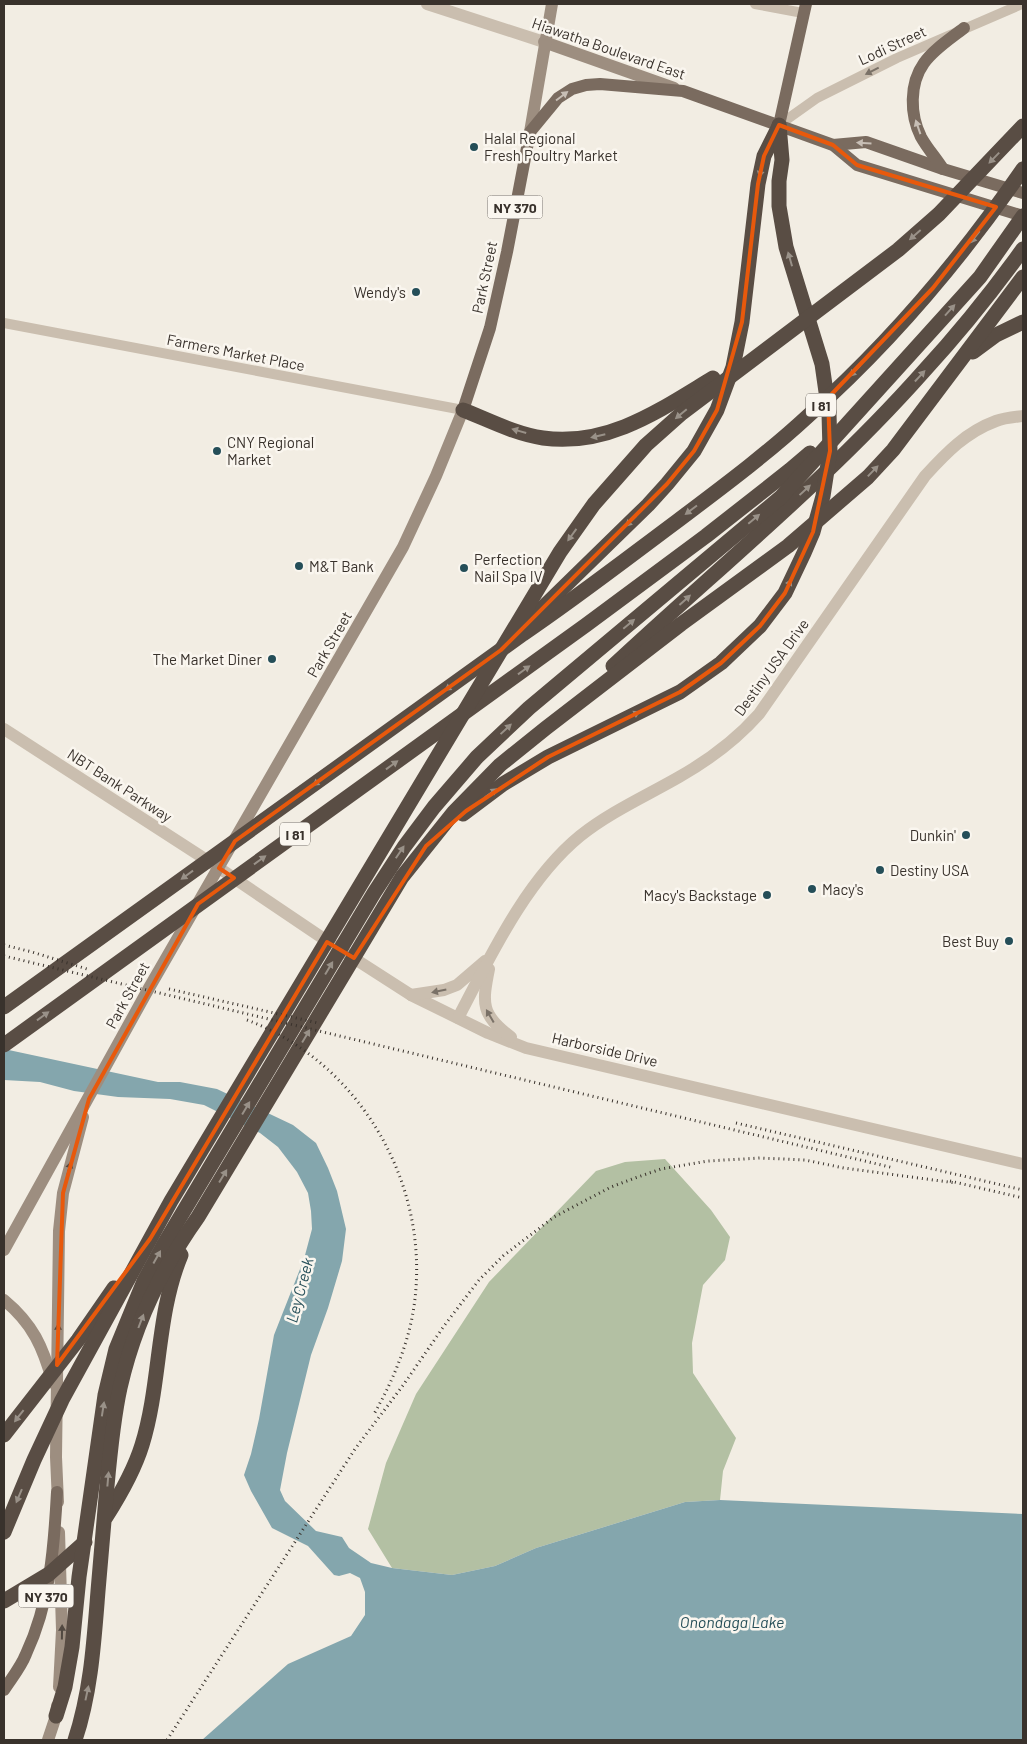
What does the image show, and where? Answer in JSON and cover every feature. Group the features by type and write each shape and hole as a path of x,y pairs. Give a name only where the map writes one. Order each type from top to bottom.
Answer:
{"highway":[{"path":"426,846 466,811 503,784 548,757 680,692 721,663 760,626 785,593 813,532 823,496 830,451 828,397 822,364 786,247 779,206 778,182 782,160 779,125"},
{"path":"491,658 648,505 694,450 717,410 733,367 742,322 758,184 764,156 779,125"},
{"path":"75,1740 81,1723 90,1680 112,1435 120,1388 139,1324 152,1293 178,1245 191,1213 367,889 560,552 594,504 646,445 682,413 898,250 939,214 1023,126"},
{"name":"I 81","path":"4,1008 576,598 745,470 808,417 901,324 976,236 1023,169"},
{"name":"I 81","path":"4,1045 586,626 790,470 906,360 980,277 1023,216"},
{"path":"546,728 854,444 923,373 993,291 1023,249"},
{"path":"56,1716 65,1686 72,1647 79,1577 105,1395 114,1358 144,1281 191,1213 402,877 454,812 500,766 680,624 788,546 868,477 893,450 1023,277"},
{"path":"954,370 976,349 1023,322"},
{"path":"463,410 513,430 542,437 567,440 605,434 628,426 656,412 775,342"},
{"path":"4,1532 62,1400 171,1201 367,889 477,757 529,708 781,497 906,360"},
{"path":"4,1601 56,1569 86,1542 106,1518 121,1492 142,1446 170,1292 191,1213"},
{"path":"4,1436 78,1340 150,1239"}],"main road":[{"name":"Park Street","path":"4,1250 149,988 403,547 436,476 463,410 490,328 530,132 552,4"},
{"path":"779,125 805,9"},
{"path":"943,169 922,138 916,124 912,103 913,96 916,80 924,64 940,46 964,28"},
{"name":"Hiawatha Boulevard East","path":"544,42 833,145"},
{"path":"530,132 558,98 572,89 586,84 683,91"},
{"path":"833,145 866,142 943,169 1023,193"},
{"path":"833,145 857,165 1023,216"},
{"name":"NY 370","path":"4,1690 26,1656 44,1609 51,1570 57,1492 59,1231 63,1193 89,1099"},
{"name":"NY 370","path":"4,1300 28,1323 34,1332 45,1354 57,1397"},
{"path":"48,1740 56,1716 60,1681 62,1630 57,1492"}],"street":[{"name":"Hiawatha Boulevard East","path":"427,4 544,42"},
{"path":"755,4 805,9"},
{"name":"Lodi Street","path":"779,125 817,98 897,58 1022,4"},
{"name":"Farmers Market Place","path":"4,323 463,410"},
{"name":"Destiny USA Drive","path":"458,1018 491,956 531,889 550,866 580,836 621,808 688,772 742,733 759,714 925,476 953,445 971,432 997,420 1023,416"},
{"name":"NBT Bank Parkway","path":"4,729 219,868"},
{"name":"Harborside Drive","path":"219,868 411,995 488,1033 526,1048 1023,1164"},
{"path":"411,995 444,990 457,984 491,956"},
{"path":"491,956 484,995 487,1012 498,1027 526,1048"}],"highlighted area":[{"path":"779,125 833,145 857,165 996,207 933,288 828,398 830,451 813,532 785,593 760,626 721,663 680,692 548,757 466,811 426,846 354,958 327,942 150,1239 57,1365 63,1193 89,1099 198,904 234,878 219,868 235,841 501,650 667,484 694,451 717,410 742,322 758,184 764,156"}],"green space":[{"path":"665,1159 711,1210 730,1237 725,1260 703,1285 692,1343 693,1373 736,1438 723,1471 720,1500 685,1502 536,1548 495,1566 452,1575 392,1568 368,1529 386,1463 416,1394 489,1282 596,1171 625,1162"}],"water":[{"name":"Onondaga Lake","path":"4,1049 158,1082 180,1082 217,1089 293,1125 316,1143 337,1191 346,1229 342,1261 311,1355 280,1490 285,1501 316,1531 342,1537 349,1548 371,1563 392,1568 452,1575 495,1566 536,1548 685,1502 720,1500 1023,1514 1023,1740 202,1740 288,1664 351,1636 365,1615 365,1592 360,1578 350,1573 339,1576 334,1575 308,1546 272,1528 244,1475 259,1419 274,1335 304,1259 312,1229 308,1193 297,1172 278,1147 260,1133 204,1105 170,1099 118,1097 74,1091 40,1082 4,1080"}],"railway":[{"path":"4,945 87,969"},
{"path":"4,956 894,1168"},
{"path":"169,989 318,1023"},
{"path":"247,1020 289,1040 326,1068 357,1101 383,1139 401,1181 413,1226 417,1272 412,1318 397,1368 374,1414"},
{"path":"736,1123 1023,1190"},
{"path":"167,1740 355,1449 404,1384 444,1326 479,1280 503,1256 554,1217 611,1187 635,1178 661,1169 708,1161 760,1158 805,1160 844,1168 956,1183"},
{"path":"950,1181 1023,1198"}],"place":[{"name":"Halal Regional Fresh Poultry Market","path":"474,147"},
{"name":"Wendy's","path":"416,292"},
{"name":"CNY Regional Market","path":"217,451"},
{"name":"M&T Bank","path":"299,566"},
{"name":"Perfection Nail Spa IV","path":"464,568"},
{"name":"The Market Diner","path":"272,659"},
{"name":"Dunkin'","path":"966,835"},
{"name":"Destiny USA","path":"880,870"},
{"name":"Macy's","path":"812,889"},
{"name":"Macy's Backstage","path":"767,895"},
{"name":"Best Buy","path":"1009,941"}],"water label":[{"name":"Ley Creek","path":"299,1290"}]}
